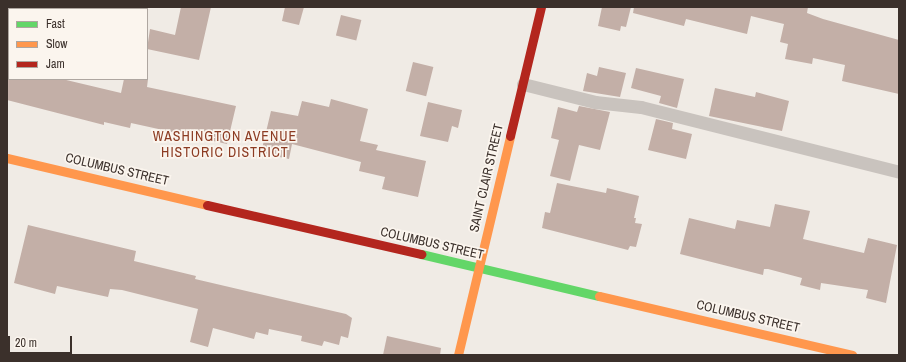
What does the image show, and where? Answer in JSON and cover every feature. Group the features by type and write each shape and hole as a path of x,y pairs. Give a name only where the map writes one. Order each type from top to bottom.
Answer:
{"street":[{"name":"SAINT CLAIR STREET","path":"458,355 541,7"},
{"name":"COLUMBUS STREET","path":"7,158 852,355"}],"lane":[{"path":"523,84 595,102 641,107 899,172"}],"building":[{"path":"181,7 211,7 199,60 148,49 150,29 175,35"},
{"path":"285,7 304,7 299,25 282,21"},
{"path":"602,7 631,7 626,27 621,26 620,31 598,26"},
{"path":"634,7 808,7 807,13 823,19 899,40 899,94 842,81 845,65 813,58 812,64 785,59 788,44 780,42 784,24 751,16 747,34 686,19 684,26 633,13"},
{"path":"341,15 361,20 356,40 336,35"},
{"path":"413,62 433,67 426,96 406,91"},
{"path":"599,67 626,73 620,97 583,91 587,73 597,76"},
{"path":"636,68 684,79 677,108 659,103 661,96 631,88"},
{"path":"7,79 66,80 121,93 124,80 148,80 147,87 236,106 227,144 131,123 130,128 104,122 104,125 7,100"},
{"path":"715,88 755,97 756,92 789,101 782,131 709,116"},
{"path":"331,99 368,109 360,141 378,145 376,150 426,161 418,197 382,189 385,177 359,171 361,162 292,144 289,159 261,153 271,111 298,116 302,101 329,107"},
{"path":"428,102 462,110 458,128 452,126 448,142 420,136"},
{"path":"579,106 610,112 600,150 579,145 570,181 550,176 559,140 551,138 558,107 577,112"},
{"path":"656,119 673,123 672,129 692,134 686,159 648,150"},
{"path":"557,183 606,193 607,188 639,196 634,218 636,218 635,223 642,224 636,247 630,246 628,250 542,228 545,212 550,213"},
{"path":"775,204 810,211 803,239 864,253 868,238 897,245 886,303 866,298 868,290 821,283 820,290 800,285 802,278 768,269 764,269 763,275 680,254 689,218 735,229 737,220 770,227"},
{"path":"28,225 136,251 134,261 196,276 195,279 346,314 352,318 348,338 341,336 339,345 324,341 322,346 301,341 302,336 269,329 268,335 256,332 254,339 213,328 208,347 190,342 198,309 122,290 110,289 108,297 57,286 55,294 14,283"},
{"path":"387,336 441,348 440,355 383,355"}],"traffic: fast":[{"path":"421,254 599,296"}],"traffic: slow":[{"path":"458,355 510,136"},
{"path":"7,158 207,205"},
{"path":"599,296 852,355"}],"traffic: jam":[{"path":"510,136 541,7"},
{"path":"207,205 421,254"}],"district":[{"name":"WASHINGTON AVENUE HISTORIC DISTRICT","path":"225,144"}]}
